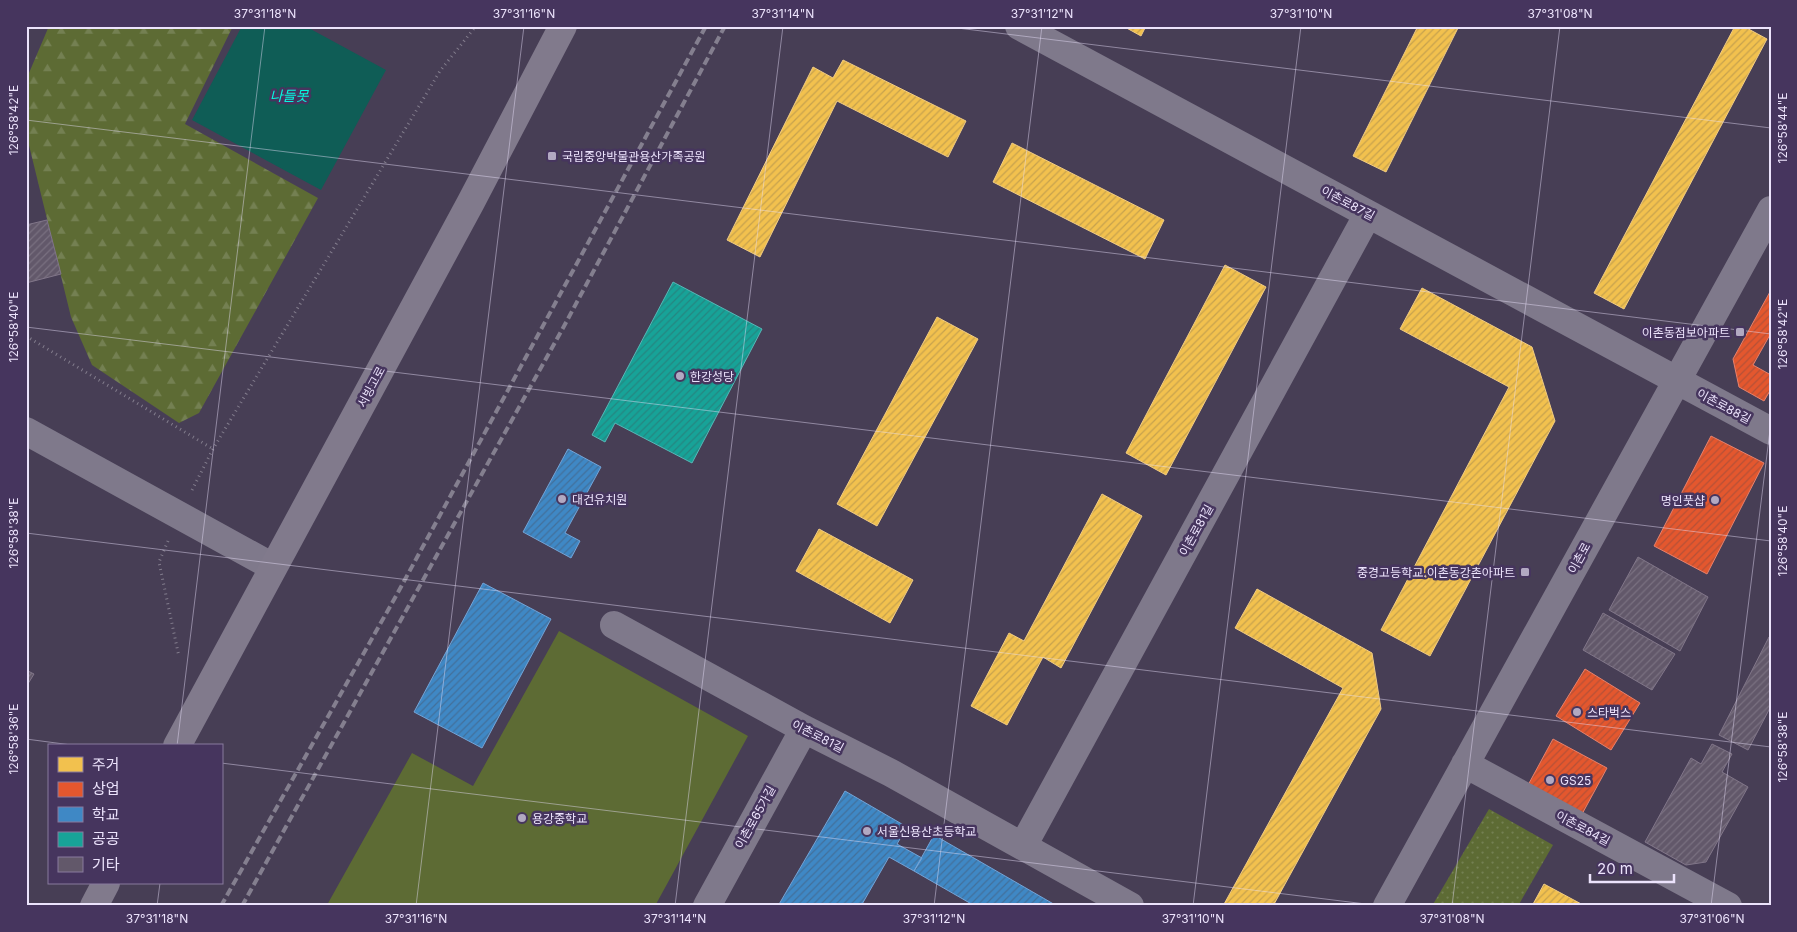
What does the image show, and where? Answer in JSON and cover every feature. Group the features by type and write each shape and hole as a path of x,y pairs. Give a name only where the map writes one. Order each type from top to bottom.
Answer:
{"main road":[{"name":"서빙고로","path":"178,744 471,202 563,26"},
{"path":"94,906 105,884"}],"street":[{"name":"이촌로87길","path":"1019,26 1677,381"},
{"name":"이촌로","path":"1387,906 1771,210"},
{"name":"이촌로81길","path":"1023,846 1368,214"},
{"name":"이촌로88길","path":"1677,381 1771,431"},
{"path":"26,431 273,568"},
{"name":"이촌로81길","path":"614,625 804,729 891,773 1130,906"},
{"name":"이촌로65가길","path":"706,906 804,729"},
{"name":"이촌로84길","path":"1465,764 1728,906"}],"path":[{"path":"180,657 159,562 180,516 213,449 440,71 476,26"},
{"path":"26,336 213,449"}],"green space":[{"path":"49,26 233,26 185,124 318,198 199,413 179,423 92,365 71,317 26,133 26,80"},
{"name":"용강중학교","path":"559,631 748,736 655,906 327,905 412,753 473,786"},
{"path":"1489,809 1553,845 1518,906 1432,906"}],"water":[{"name":"나들못","path":"242,26 305,26 386,70 321,190 192,120"}],"building: 주거":[{"path":"1123,26 1146,26 1141,36"},
{"path":"1418,26 1459,26 1386,172 1353,156"},
{"path":"1735,26 1743,26 1767,39 1624,309 1594,293"},
{"path":"843,60 966,121 948,157 837,101 760,257 727,240 813,67 833,78"},
{"path":"1012,143 1164,220 1145,259 993,182"},
{"path":"1225,265 1266,287 1166,475 1126,453"},
{"path":"1422,288 1532,347 1555,421 1430,656 1381,630 1509,387 1400,329"},
{"path":"937,317 978,339 877,526 837,504"},
{"path":"1102,494 1142,516 1061,668 1043,657 1007,725 971,706 1009,633 1024,641"},
{"path":"819,529 913,580 890,623 796,571"},
{"path":"1257,589 1372,653 1381,709 1273,906 1223,906 1343,688 1235,628"},
{"path":"1544,884 1585,906 1532,906"}],"building: 상업":[{"path":"1771,290 1771,333 1753,365 1771,375 1771,389 1764,401 1739,387 1733,359"},
{"path":"1711,436 1764,463 1707,574 1654,546"},
{"path":"1585,669 1640,703 1611,750 1556,716"},
{"path":"1553,739 1607,768 1581,816 1527,787"}],"building: 학교":[{"name":"대건유치원","path":"568,449 601,467 565,533 580,541 571,558 523,532"},
{"path":"483,583 551,619 482,748 414,712"},
{"path":"845,791 907,827 897,844 922,858 914,871 889,857 861,906 778,906"},
{"path":"934,835 1057,906 975,906 914,871"}],"building: 공공":[{"name":"한강성당","path":"673,282 762,329 692,463 615,423 605,442 592,435"}],"building: 기타":[{"path":"47,220 61,274 26,283 26,225"},
{"path":"1638,557 1708,597 1680,651 1609,610"},
{"path":"1603,613 1675,654 1652,690 1583,650"},
{"path":"1769,637 1771,706 1748,750 1719,735"},
{"path":"26,670 34,674 26,687"},
{"path":"1712,744 1732,754 1722,772 1748,787 1706,862 1686,865 1645,842 1691,758 1701,764"}],"railway":[{"path":"221,906 396,596 706,26"},
{"path":"242,906 563,328 725,26"}],"place":[{"name":"국립중앙박물관용산가족공원","path":"552,156"},
{"name":"이촌동점보아파트","path":"1740,332"},
{"name":"한강성당","path":"680,376"},
{"name":"대건유치원","path":"562,499"},
{"name":"명인풋샵","path":"1715,500"},
{"name":"중경고등학교.이촌동강촌아파트","path":"1525,572"},
{"name":"스타벅스","path":"1577,712"},
{"name":"GS25","path":"1550,780"},
{"name":"용강중학교","path":"522,818"},
{"name":"서울신용산초등학교","path":"867,831"}]}
